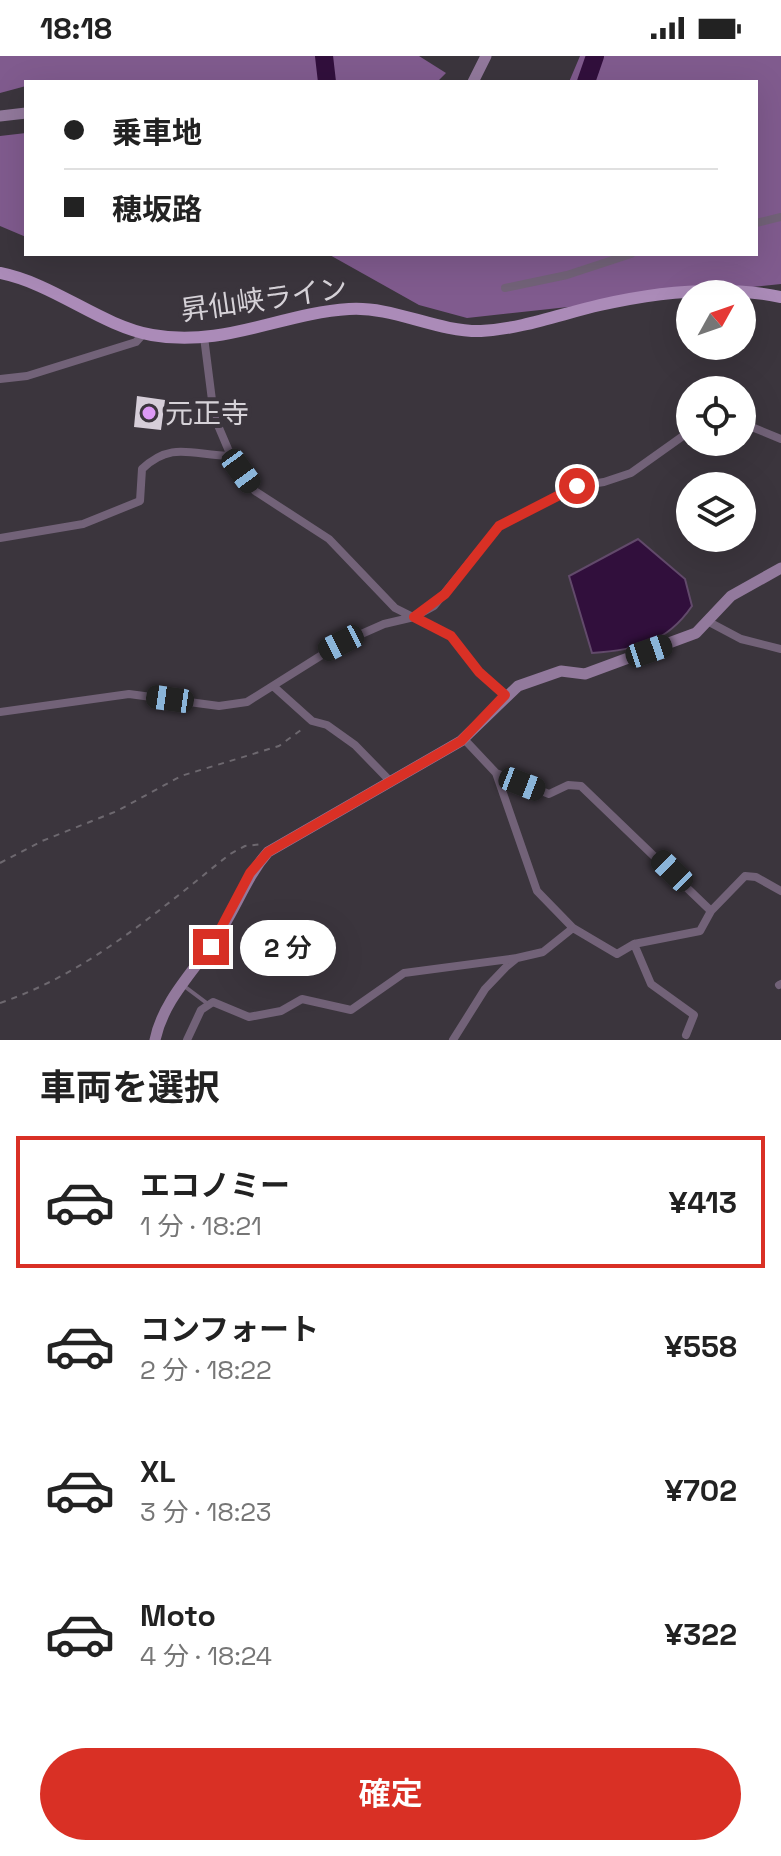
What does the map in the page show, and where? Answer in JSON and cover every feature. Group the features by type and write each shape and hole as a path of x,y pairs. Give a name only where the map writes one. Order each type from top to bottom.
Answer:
{"main road":[{"path":"474,80 486,56"},
{"path":"0,116 24,113"},
{"name":"昇仙峡ライン","path":"0,273 61,293 144,333 204,337 351,309 458,330 480,331 603,304 686,293 743,291 781,297"},
{"path":"155,1040 162,1018 225,925 250,873 277,844 464,739 505,695 539,676 561,671 585,674 696,633 731,596 781,568"}],"street":[{"path":"758,223 781,217"},
{"path":"505,288 567,275 625,256"},
{"path":"0,379 27,376 136,342 144,333"},
{"path":"204,337 214,416 231,456 255,491 329,539 395,608 451,636 479,672 505,695"},
{"path":"756,429 781,439"},
{"path":"0,712 129,694 235,706 341,643 384,624 414,617 445,594 499,526 577,486 604,482 631,473 676,441"},
{"path":"0,538 83,524 140,501 142,469 154,457 171,450 231,456"},
{"path":"709,622 741,639 781,649"},
{"path":"273,686 312,721 327,725 355,745 390,781"},
{"path":"464,739 496,773 537,891 573,928 617,954 634,944 700,931 711,911 736,881 745,876 756,877 781,891"},
{"path":"496,773 549,794 568,785 581,786 711,911"},
{"path":"187,1040 201,1010 208,1004 219,1003 249,1017 281,1011 302,999 351,1010 404,973 543,952 573,928"},
{"path":"634,944 651,984 694,1015 686,1035"},
{"path":"453,1040 485,989 517,958"}],"lane":[{"path":"183,985 208,1004"}],"path":[{"path":"0,863 42,841 117,811 181,776 279,746 312,721"},
{"path":"0,1003 29,993 103,952 230,854 258,843 277,844"}],"shaded area":[{"path":"0,56 419,56 446,73 439,80 24,80 24,87 0,93"},
{"path":"580,56 781,56 781,284 756,287 756,280 676,280 676,295 467,318 419,305 332,256 758,256 758,80 570,80"},
{"path":"24,133 24,236 0,226 0,136"},
{"path":"638,539 685,579 692,606 671,629 648,643 592,653 569,576"}],"building":[{"name":"元正寺","path":"137,396 165,400 161,430 134,427"}],"waterway":[{"path":"324,56 327,80"},
{"path":"587,80 595,56"}],"place":[{"name":"元正寺","path":"149,413"}],"route":[{"path":"211,947 250,873 268,852 286,838 461,741 505,695 479,672 451,636 414,617 434,606 499,526 577,486"}]}
